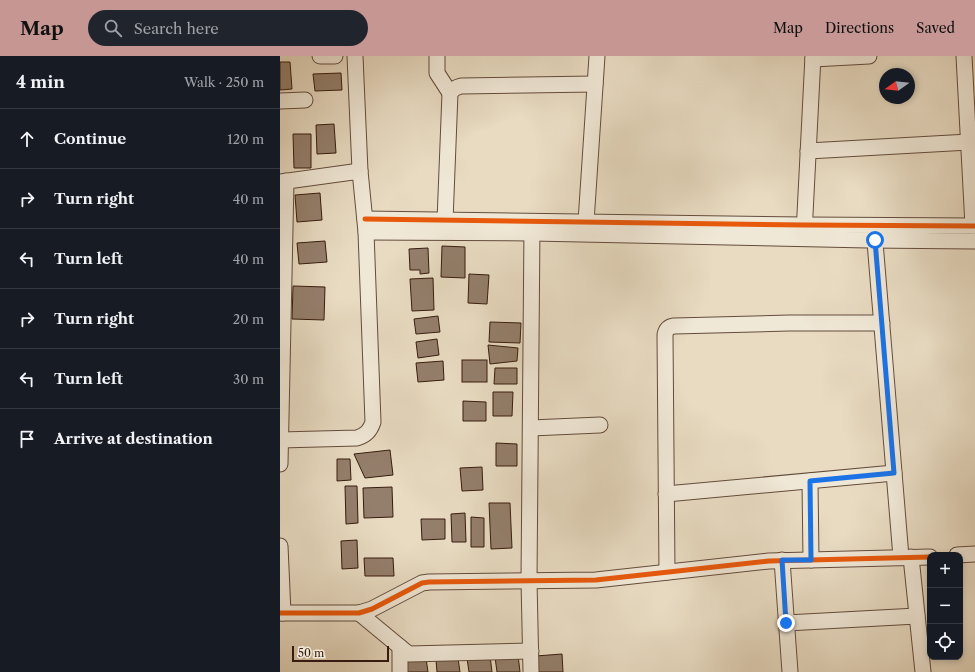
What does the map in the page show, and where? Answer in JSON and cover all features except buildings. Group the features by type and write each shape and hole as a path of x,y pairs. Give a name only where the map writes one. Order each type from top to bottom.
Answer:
{"street":[{"path":"320,56 335,56"},
{"path":"280,440 357,438 364,436 370,430 373,422 366,226 360,171 355,56"},
{"path":"437,56 437,73 450,94"},
{"path":"586,222 597,56"},
{"path":"804,232 813,58 869,56"},
{"path":"366,226 532,227 804,232 874,225 974,226 964,56"},
{"path":"445,220 450,94 456,86 595,84"},
{"path":"280,101 305,100"},
{"path":"808,152 969,142"},
{"path":"280,464 283,182 360,171"},
{"path":"366,226 445,220 532,227 586,222 804,232 875,240 975,241"},
{"path":"874,225 894,473 906,557 917,616 923,672"},
{"path":"531,672 529,581 532,227"},
{"path":"667,572 664,335 666,330 674,326 789,323 882,323"},
{"path":"531,428 600,425"},
{"path":"666,494 894,473"},
{"path":"810,481 811,560"},
{"path":"280,546 282,613 359,613 372,609 422,583 429,582 596,580 782,560 927,557"},
{"path":"963,555 975,554"},
{"path":"782,560 790,672"},
{"path":"359,613 405,652 414,654 531,651"},
{"path":"786,623 917,616"},
{"path":"400,648 400,672"}],"cycle path":[{"path":"365,219 975,226"},
{"path":"280,613 359,613 372,609 422,583 429,582 596,580 769,561 927,557"}],"route":[{"path":"786,623 782,560 811,560 810,481 894,473 875,240"}]}
